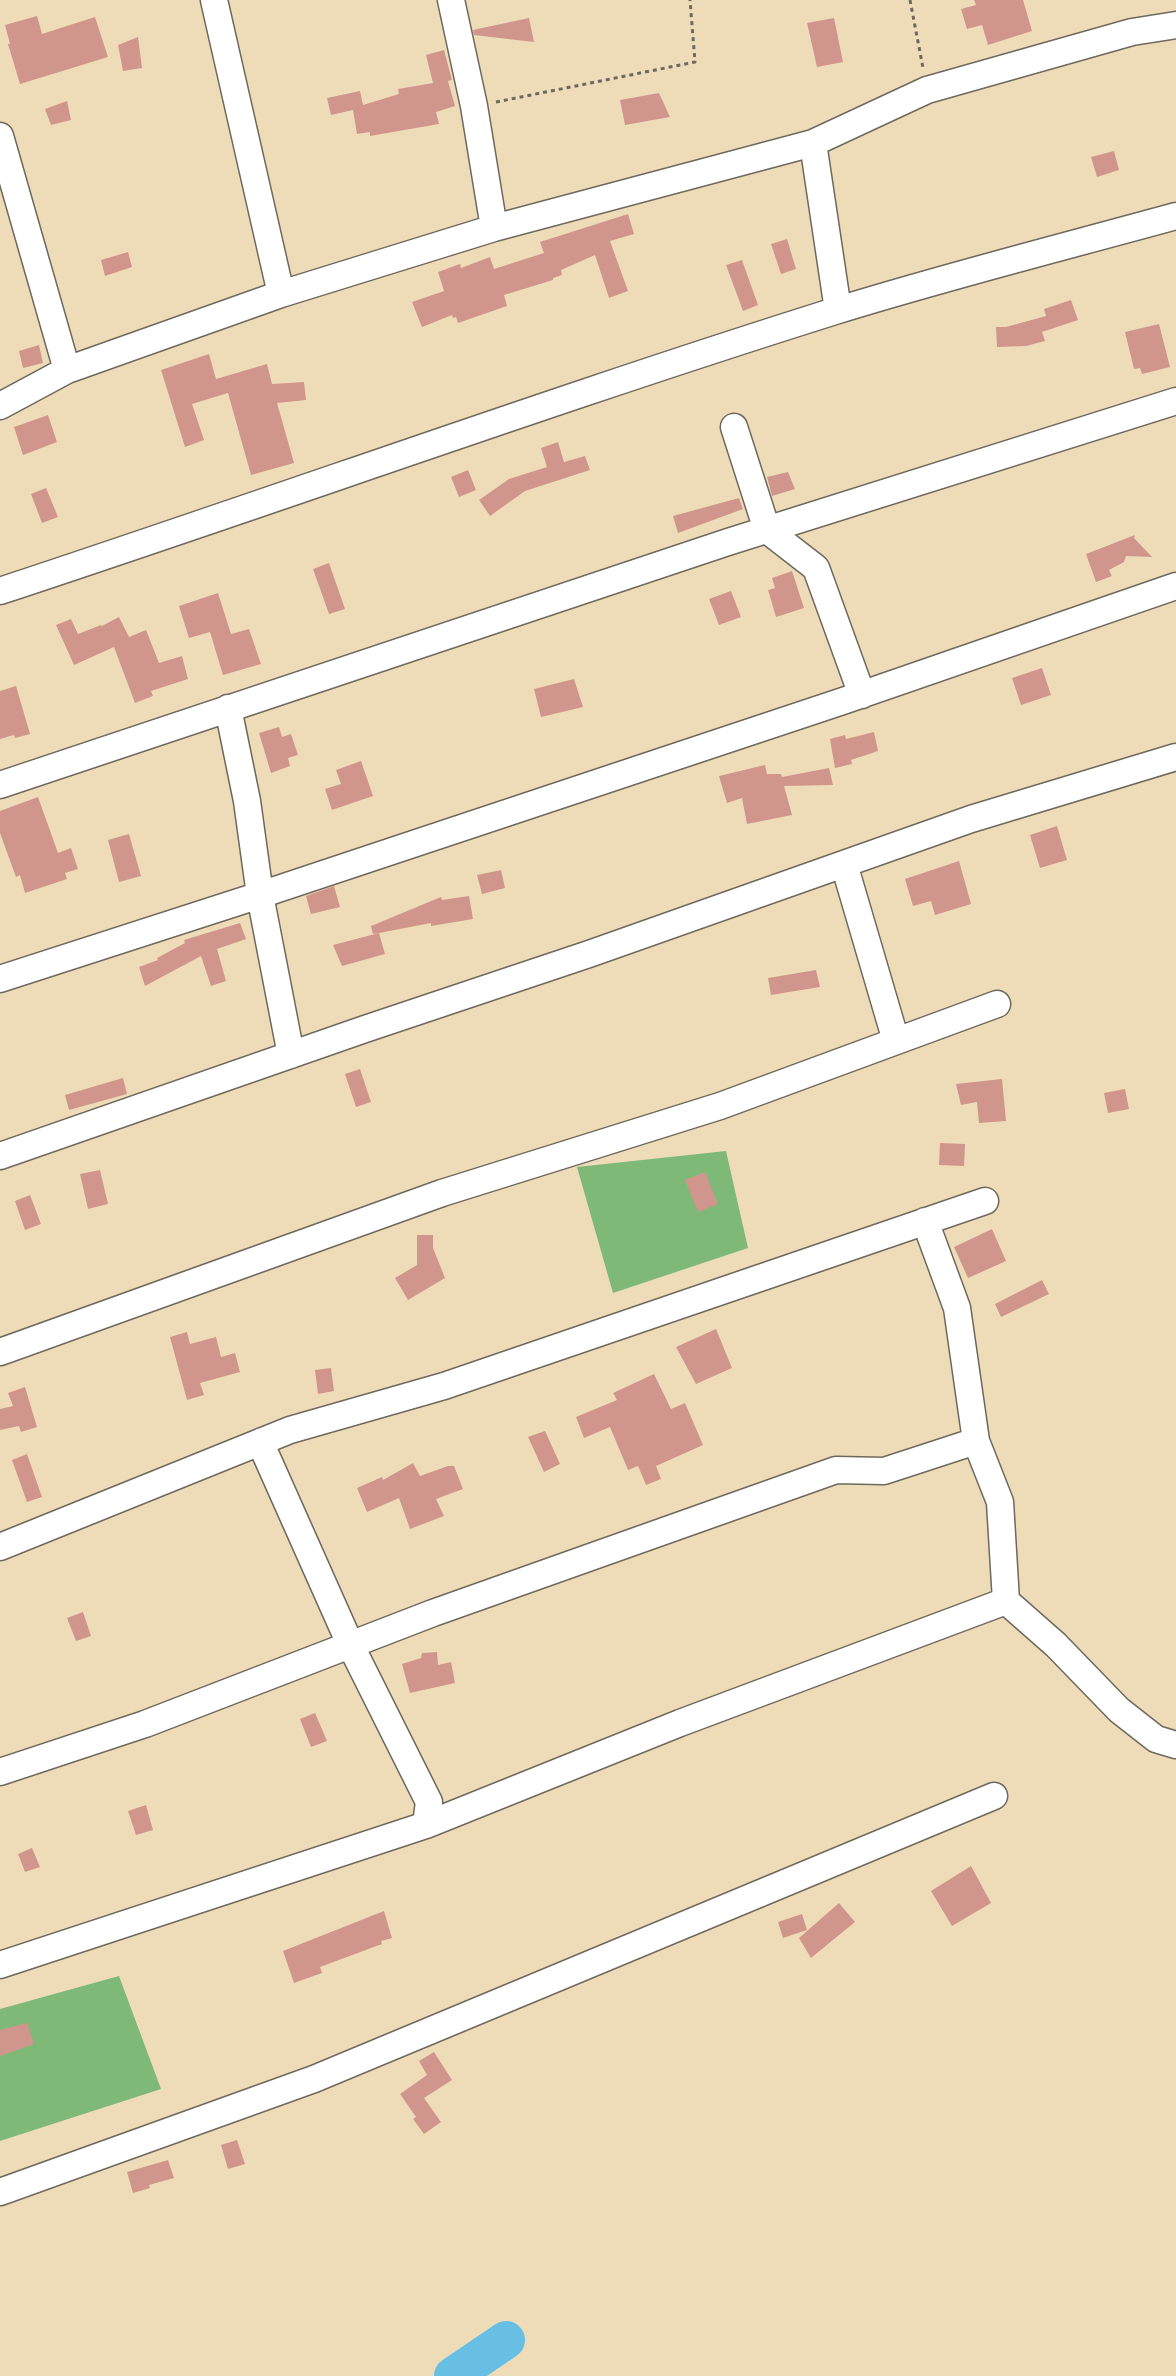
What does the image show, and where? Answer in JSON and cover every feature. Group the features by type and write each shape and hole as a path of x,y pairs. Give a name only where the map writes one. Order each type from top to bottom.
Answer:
{"street":[{"path":"214,0 281,294"},
{"path":"451,0 474,106 494,228"},
{"path":"0,406 67,370 281,294 494,228 813,143 927,90 1132,32 1176,25"},
{"path":"0,136 4,166 67,370"},
{"path":"813,143 838,310"},
{"path":"0,591 244,510 486,426 838,310 1176,216"},
{"path":"0,785 767,530 1176,401"},
{"path":"734,427 767,530 816,568 862,694"},
{"path":"0,979 260,895 862,694 1176,586"},
{"path":"228,708 247,801 260,895 291,1054"},
{"path":"0,1156 291,1054 589,954 971,819 1176,757"},
{"path":"844,864 896,1041"},
{"path":"0,1352 442,1193 720,1106 997,1004"},
{"path":"0,1547 290,1430 444,1386 985,1201"},
{"path":"925,1221 957,1308 976,1441 1000,1502 1006,1601 1056,1645 1119,1710 1156,1739 1176,1745"},
{"path":"262,1441 265,1453 350,1644 430,1802 426,1825"},
{"path":"0,1772 145,1724 433,1612 836,1470 884,1471 976,1441"},
{"path":"0,1965 426,1825 680,1723 1006,1601"},
{"path":"0,2192 314,2079 994,1796"}],"path":[{"path":"474,106 695,62 690,0"},
{"path":"910,0 927,90"}],"green space":[{"path":"726,1151 748,1248 613,1293 577,1167"},
{"path":"119,1976 161,2089 0,2141 0,2009"}],"building":[{"path":"974,0 1023,0 1032,31 988,45 982,25 967,29 961,9 976,5"},
{"path":"37,16 42,34 95,17 108,57 20,84 8,44 10,44 5,25"},
{"path":"529,18 534,42 474,35 473,30"},
{"path":"834,18 843,62 817,67 807,23"},
{"path":"138,37 142,68 123,71 118,45"},
{"path":"444,50 452,80 448,81 455,106 436,112 439,124 370,136 370,132 357,134 353,110 331,115 327,98 360,91 363,105 399,94 398,89 433,83 426,55"},
{"path":"659,93 670,117 625,125 620,100"},
{"path":"67,101 71,120 51,125 45,109"},
{"path":"1114,151 1119,170 1097,177 1091,157"},
{"path":"628,214 634,234 610,241 628,291 609,298 595,255 561,270 562,275 553,278 553,280 504,295 507,306 458,323 456,317 453,318 452,315 422,327 412,302 444,291 438,272 460,264 461,268 490,257 494,269 544,253 540,242"},
{"path":"787,239 796,269 781,274 771,244"},
{"path":"128,252 132,267 105,276 101,260"},
{"path":"742,260 758,305 743,311 726,265"},
{"path":"1071,300 1078,320 1042,332 1045,341 1026,346 997,347 996,327 1006,327 1046,316 1044,309"},
{"path":"1159,324 1170,367 1142,374 1140,368 1134,369 1125,332"},
{"path":"39,345 43,363 23,368 19,351"},
{"path":"209,354 216,379 267,364 272,384 304,382 306,400 277,403 294,463 251,475 228,393 192,404 204,440 185,447 161,370"},
{"path":"48,415 57,442 23,455 14,427"},
{"path":"558,442 564,462 585,456 590,470 525,491 490,516 479,500 509,479 547,467 541,448"},
{"path":"468,470 476,490 459,497 451,477"},
{"path":"788,472 795,489 772,496 767,477"},
{"path":"46,488 58,517 42,523 31,494"},
{"path":"739,498 743,509 678,533 673,516"},
{"path":"1135,535 1134,538 1152,557 1126,556 1124,562 1109,570 1112,576 1096,582 1086,554"},
{"path":"329,563 345,609 329,614 313,569"},
{"path":"792,571 804,608 776,617 768,590 775,588 772,578"},
{"path":"731,591 741,617 719,625 709,599"},
{"path":"218,593 231,634 249,629 261,664 223,675 210,632 189,638 179,606"},
{"path":"119,617 129,637 146,630 159,663 182,656 188,679 151,691 153,696 135,703 114,647 74,665 56,625 71,619 78,634 102,626"},
{"path":"1042,668 1051,695 1021,705 1012,678"},
{"path":"574,679 583,707 541,717 534,689"},
{"path":"16,686 30,734 15,738 14,735 0,739 0,691"},
{"path":"279,727 282,737 291,734 298,755 288,758 290,766 271,773 259,733"},
{"path":"874,732 878,751 851,760 852,764 835,768 830,739 845,735 846,739"},
{"path":"361,761 373,796 332,810 325,789 341,784 336,770"},
{"path":"765,765 767,774 781,774 782,777 829,768 833,785 784,786 792,815 747,824 742,798 727,803 719,776"},
{"path":"38,797 58,853 71,848 78,869 65,873 67,879 25,893 20,875 16,877 0,833 0,811"},
{"path":"1057,826 1067,860 1040,868 1030,835"},
{"path":"129,834 141,876 119,882 108,840"},
{"path":"959,861 971,904 935,915 931,901 913,906 905,879"},
{"path":"501,870 505,888 482,894 477,875"},
{"path":"334,886 340,907 311,914 306,896"},
{"path":"469,896 473,919 431,926 431,923 373,934 371,926 441,897 442,900"},
{"path":"240,923 246,939 217,949 226,981 211,986 201,956 145,986 139,967 158,960 157,958 185,943 184,940"},
{"path":"379,933 385,954 342,966 333,945"},
{"path":"816,970 820,987 771,995 768,978"},
{"path":"360,1069 371,1102 356,1107 345,1074"},
{"path":"123,1078 127,1094 69,1110 65,1095"},
{"path":"1002,1079 1006,1121 979,1123 977,1102 961,1105 956,1084"},
{"path":"1125,1089 1129,1109 1108,1113 1104,1093"},
{"path":"940,1143 965,1144 964,1166 939,1165"},
{"path":"100,1170 108,1204 88,1209 80,1174"},
{"path":"705,1172 718,1204 698,1212 685,1180"},
{"path":"30,1195 41,1224 25,1230 15,1201"},
{"path":"992,1229 1006,1261 968,1278 954,1247"},
{"path":"417,1235 433,1235 433,1248 445,1278 408,1300 395,1278 417,1265"},
{"path":"1042,1280 1049,1294 1001,1317 995,1304"},
{"path":"716,1329 732,1368 696,1384 676,1347"},
{"path":"187,1332 190,1344 216,1337 221,1357 235,1353 240,1372 200,1383 204,1395 187,1400 170,1337"},
{"path":"331,1368 334,1391 318,1394 315,1370"},
{"path":"654,1374 671,1409 685,1403 703,1445 656,1466 661,1479 646,1485 638,1466 628,1470 610,1427 584,1438 576,1417 617,1400 613,1393"},
{"path":"25,1387 37,1427 21,1432 19,1426 0,1430 0,1409 13,1406 8,1393"},
{"path":"545,1431 560,1464 544,1472 528,1437"},
{"path":"27,1454 42,1497 27,1502 12,1460"},
{"path":"413,1463 420,1476 448,1466 454,1466 463,1489 436,1499 444,1516 410,1529 399,1498 367,1512 357,1488 382,1477 383,1480"},
{"path":"83,1612 91,1636 76,1641 67,1618"},
{"path":"437,1652 438,1665 451,1662 455,1683 410,1693 402,1664 421,1658 422,1653"},
{"path":"315,1713 327,1741 311,1747 300,1719"},
{"path":"146,1805 153,1830 136,1835 128,1811"},
{"path":"32,1848 40,1867 25,1872 18,1854"},
{"path":"971,1866 991,1903 952,1926 931,1891"},
{"path":"839,1903 855,1922 811,1958 799,1938"},
{"path":"384,1911 392,1938 381,1941 382,1944 320,1967 322,1973 294,1983 283,1951"},
{"path":"802,1914 807,1930 783,1938 778,1922"},
{"path":"27,2023 34,2044 0,2056 0,2030"},
{"path":"434,2052 452,2080 424,2098 441,2122 424,2134 413,2119 416,2117 400,2094 427,2075 419,2061"},
{"path":"237,2140 245,2164 228,2169 221,2145"},
{"path":"168,2160 174,2178 149,2185 150,2188 133,2193 127,2172"}],"waterway":[{"path":"453,2376 506,2340"}]}
